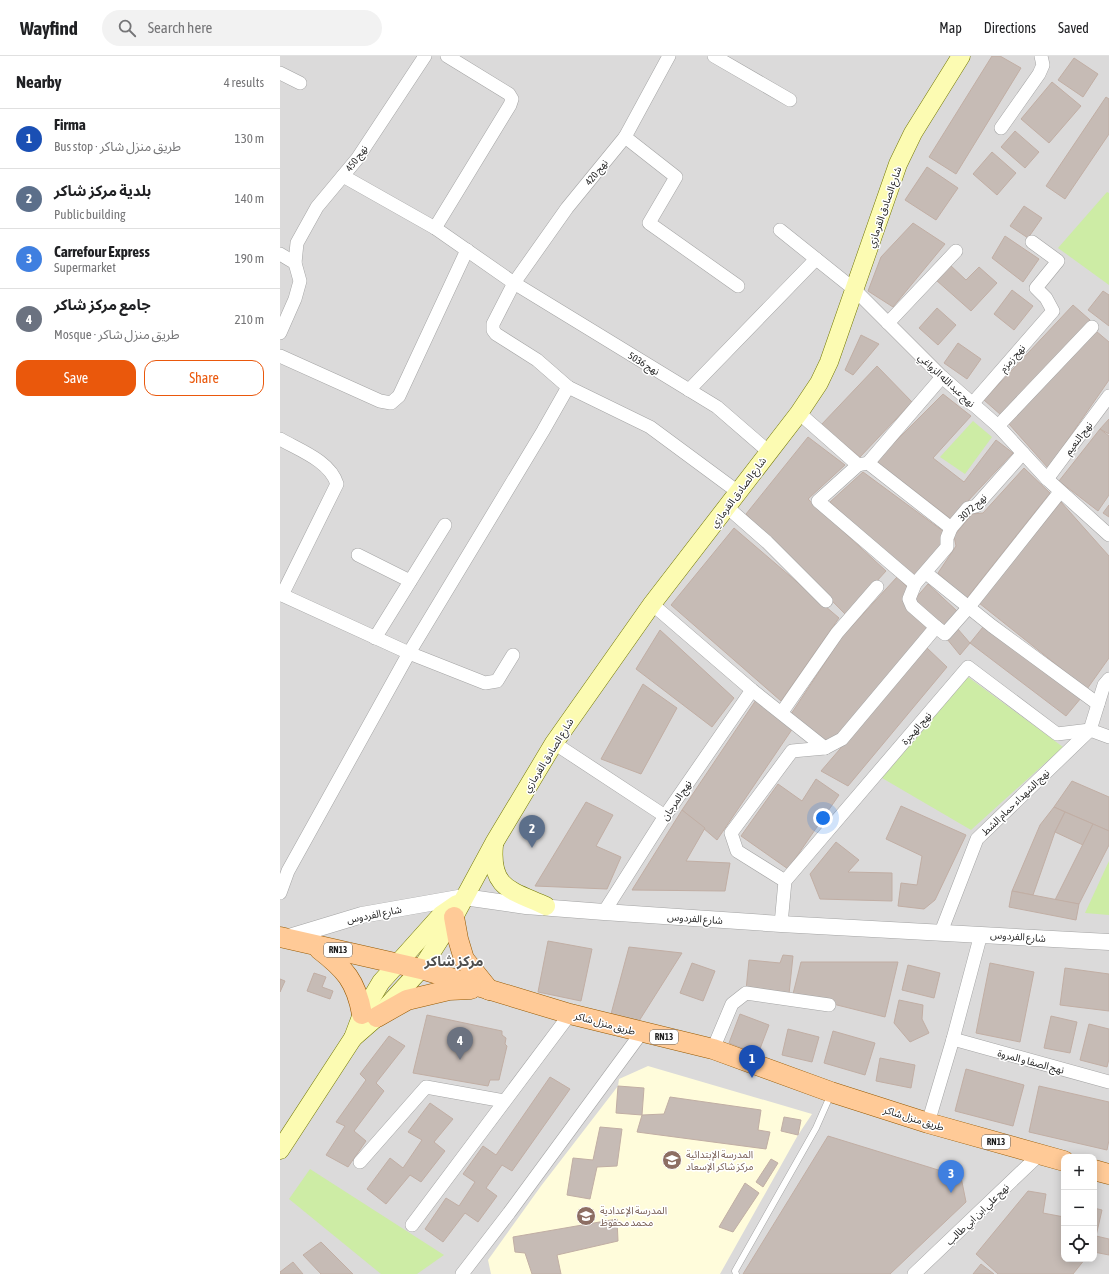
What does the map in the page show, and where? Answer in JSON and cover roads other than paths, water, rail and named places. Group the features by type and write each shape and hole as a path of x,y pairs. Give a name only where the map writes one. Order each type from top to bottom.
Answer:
{"main road":[{"name":"شارع الصادق القرمازي","path":"369,1015 421,969 554,743 652,604 799,413 819,383 855,290 898,164 913,133 962,56"},
{"path":"494,843 493,856 496,877 508,889 546,906"},
{"name":"شارع الصادق القرمازي","path":"369,1015 381,982 395,964 441,915 460,905"},
{"path":"460,905 458,939 464,958 486,989"},
{"name":"طريق منزل شاكر","path":"283,937 421,969 570,1014 713,1049 832,1092 928,1123 1061,1160"},
{"path":"314,945 340,965 347,974 369,1015"},
{"path":"280,1150 369,1015 407,1000 430,994 449,990 486,989"},
{"path":"1097,1171 1109,1174"}],"street":[{"name":"نهج 450","path":"295,262 297,243 316,207 357,159 425,56"},
{"path":"435,228 510,105 512,99 509,94 447,56"},
{"name":"نهج 420","path":"568,387 537,360 496,334 493,330 493,324 514,283 567,208 624,137 669,56"},
{"path":"714,56 790,100"},
{"path":"1001,128 1039,74 1043,65 1041,56"},
{"path":"280,73 300,83"},
{"path":"624,137 676,177 649,223 738,286"},
{"name":"نهج 5036","path":"343,176 435,228 514,283 717,407 769,452"},
{"name":"نهج عبد الله الزواغي","path":"780,230 855,290 942,377 998,426 1060,492 1109,535"},
{"name":"نهج زمزم","path":"972,404 1053,311 1046,298 1036,288 1058,261 1032,242"},
{"path":"280,356 380,401 391,403 399,396 467,250"},
{"path":"888,323 956,251"},
{"path":"280,254 295,262 300,281 295,298 280,332"},
{"path":"689,390 816,260"},
{"path":"998,426 1092,327"},
{"path":"942,377 863,464 818,501 915,584 909,599 912,606 945,634 968,608 1060,492"},
{"path":"280,893 288,871 409,653 568,387 650,428 738,492"},
{"name":"نهج النعيم","path":"1047,479 1109,396"},
{"path":"799,413 863,464 951,528"},
{"path":"280,439 324,465 334,476 337,484 281,594 409,653 486,683 497,681 513,655"},
{"name":"نهج 3072","path":"915,584 926,573 946,546 951,528 968,508 976,506 1023,453"},
{"path":"727,507 767,542 826,601"},
{"path":"375,638 446,525"},
{"path":"358,555 410,581"},
{"path":"926,573 968,608 1098,704"},
{"path":"782,712 837,633 877,587"},
{"path":"652,604 752,690 782,712 825,748"},
{"path":"781,924 785,881 737,851 731,833 792,751 825,748 842,739 936,627"},
{"name":"نهج الهجرة","path":"785,881 968,668 1056,734 1090,730 1109,737"},
{"path":"1090,730 1104,685 1109,679"},
{"name":"نهج المرجان","path":"604,912 665,816 752,690"},
{"name":"نهج الشهداء حمام الشط","path":"941,932 977,839 1090,730"},
{"path":"554,743 665,816"},
{"name":"شارع الفردوس","path":"283,937 362,915 460,905 546,906 604,912 781,924 1109,942"},
{"path":"928,1123 953,1039 981,934"},
{"path":"713,1049 732,1004 746,993 828,1005"},
{"path":"412,1225 570,1014"},
{"path":"462,1274 509,1213 642,1032"},
{"name":"نهج الصفا و المروة","path":"953,1039 1109,1082"},
{"path":"360,1162 426,1087 504,1101"},
{"name":"نهج علي ابن ابي طالب","path":"914,1274 1040,1154"}],"lane":[{"path":"736,1274 736,1271 816,1128 832,1092"}],"place":[{"name":"بلدية مركز شاكر","path":"532,848"},
{"name":"جامع مركز شاكر","path":"460,1060"},
{"name":"Firma","path":"752,1078"},
{"name":"المدرسة الإبتدائية مركز شاكر الإسعاد","path":"672,1160"},
{"name":"Carrefour Express","path":"951,1193"},
{"name":"المدرسة الإعدادية محمد محفوظ","path":"586,1216"}],"district":[{"name":"مركز شاكر","path":"454,961"}]}
